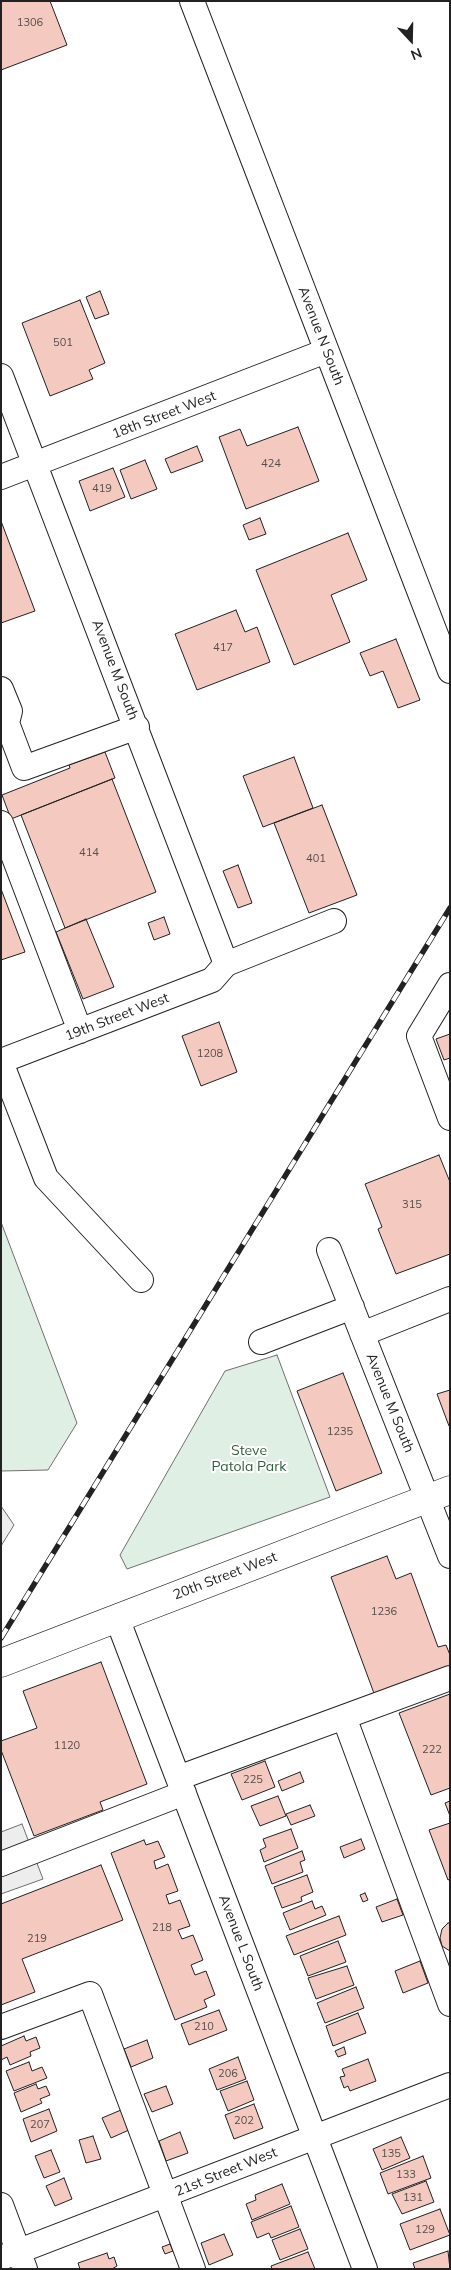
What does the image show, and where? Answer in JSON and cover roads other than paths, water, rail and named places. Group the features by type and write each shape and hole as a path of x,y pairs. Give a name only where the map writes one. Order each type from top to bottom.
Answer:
{"main road":[{"name":"20th Street West","path":"1,1663 438,1494"}],"street":[{"name":"Avenue N South","path":"192,1 450,671"},
{"name":"18th Street West","path":"1,477 326,351"},
{"name":"Avenue M South","path":"1,376 137,727 226,964"},
{"path":"1,689 10,711 7,723 24,768 137,727"},
{"path":"1,824 80,1031"},
{"path":"226,964 334,921"},
{"name":"19th Street West","path":"1,1062 212,980 226,964"},
{"path":"450,985 419,1036 450,1118"},
{"path":"1,1062 46,1178 141,1280"},
{"name":"Avenue M South","path":"329,1250 362,1334 438,1494 450,1556"},
{"path":"362,1334 450,1299"},
{"path":"261,1342 352,1307"},
{"name":"Avenue L South","path":"117,1618 365,2269"},
{"path":"1,1864 344,1717 450,1678"},
{"path":"344,1717 450,2004"},
{"path":"1,2026 90,1994 164,2196 193,2269"},
{"name":"21st Street West","path":"15,2260 164,2196 450,2085"},
{"path":"1,2205 15,2260"}],"railway":[{"path":"1,1638 450,908"}],"park label":[{"name":"Steve Patola Park","path":"249,1459"}]}
